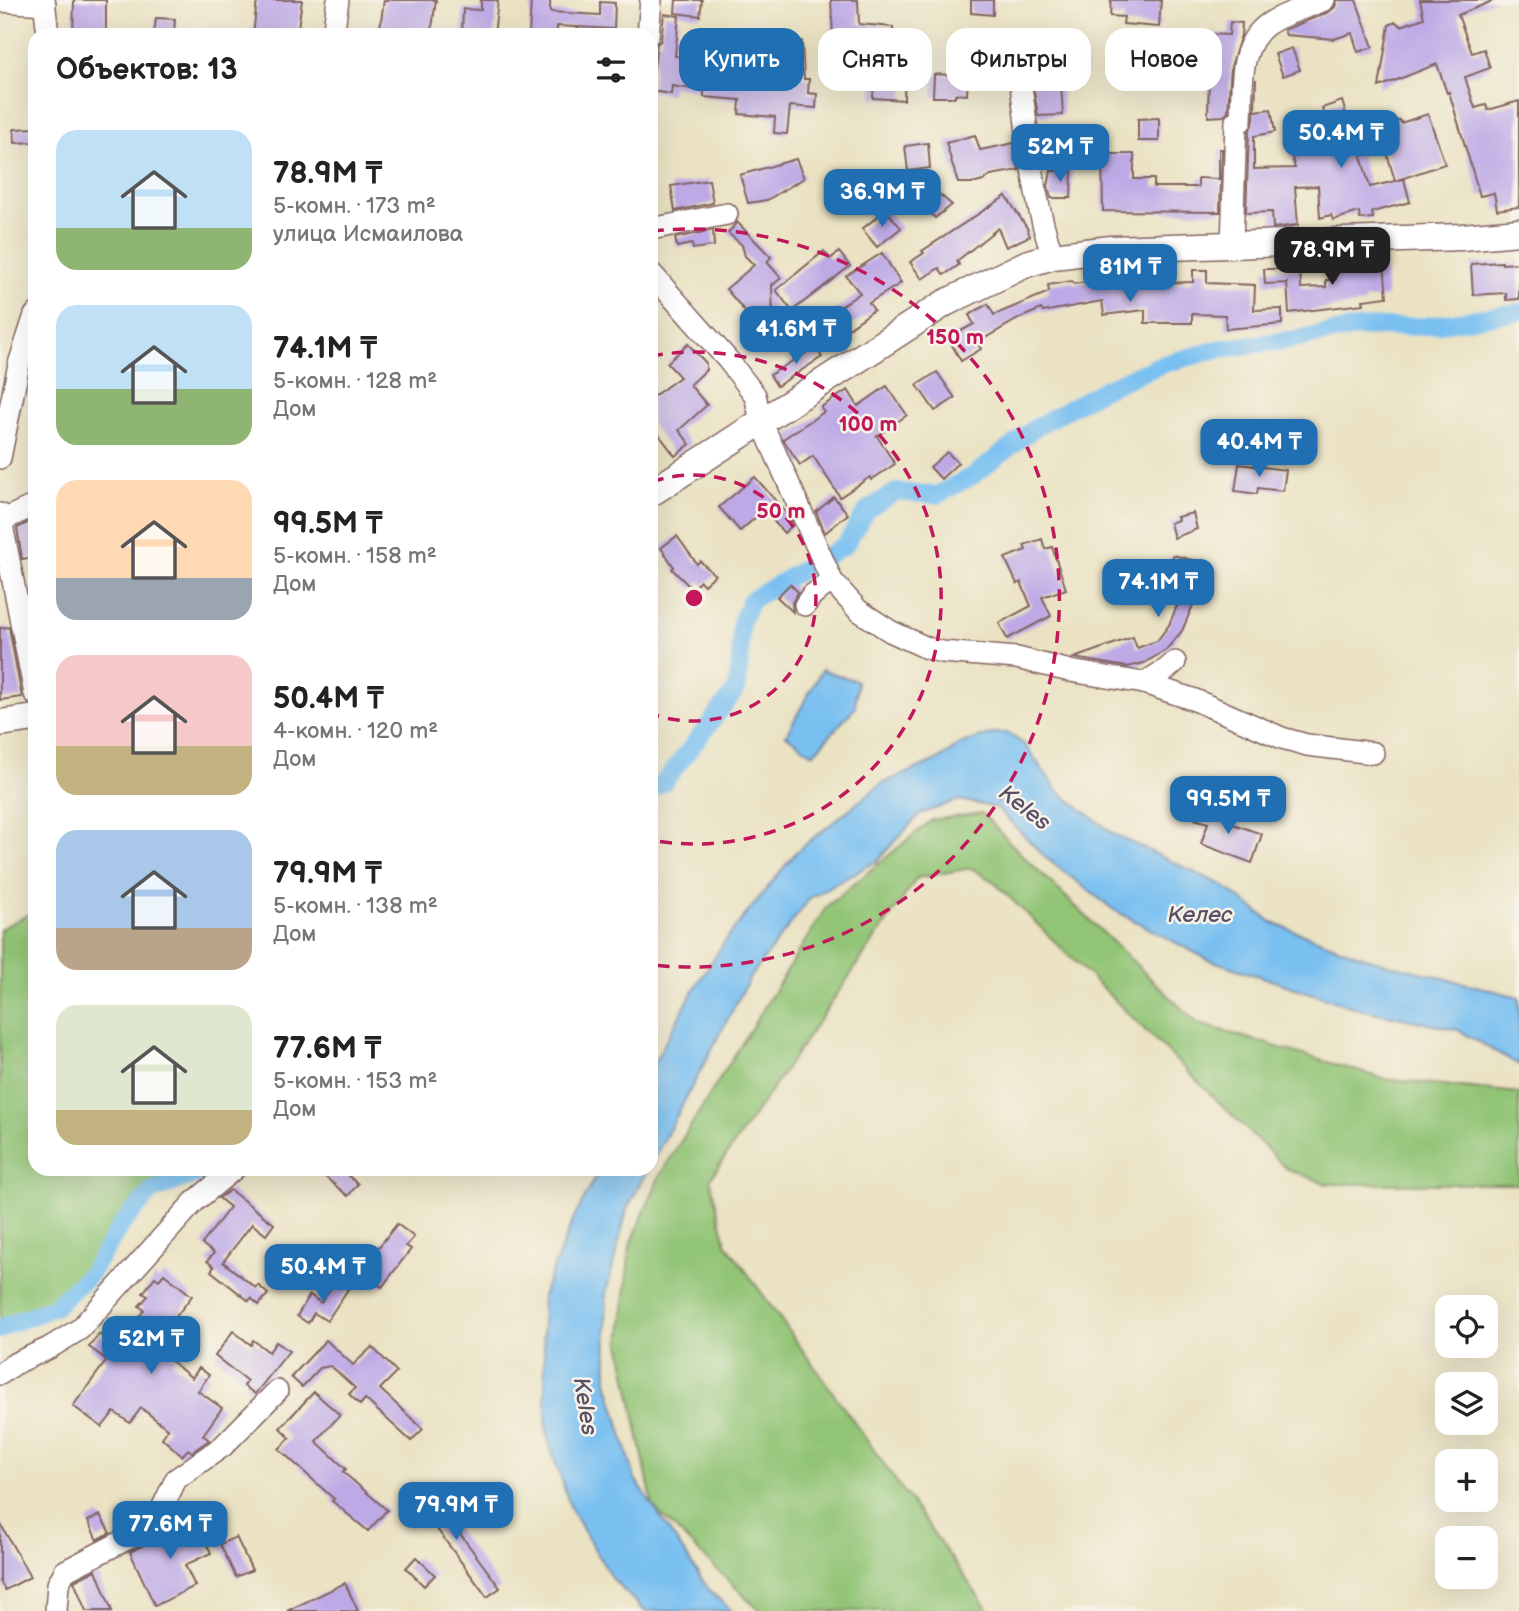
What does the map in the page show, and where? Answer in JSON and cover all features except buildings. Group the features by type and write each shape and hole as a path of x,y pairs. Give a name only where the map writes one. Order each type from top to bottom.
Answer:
{"main road":[{"path":"658,488 945,303 1027,264 1053,256 1111,249 1462,237 1519,232"},
{"path":"0,723 28,719"}],"street":[{"path":"334,28 338,0"},
{"path":"649,28 651,0"},
{"path":"1232,245 1236,121 1241,121 1244,58 1253,40 1269,23 1324,0"},
{"path":"0,1 44,2 47,28"},
{"path":"1022,91 1035,195 1053,256"},
{"path":"658,228 727,214"},
{"path":"658,281 728,360 755,395 761,421 832,581 858,610 890,631 927,648 972,656 1017,658 1070,671 1144,683 1195,700 1282,738 1307,745 1373,753"},
{"path":"0,458 19,364 28,336"},
{"path":"28,507 1,517 28,661"},
{"path":"805,606 812,595 832,581"},
{"path":"1144,683 1175,662"},
{"path":"0,1374 80,1329 194,1202 225,1176"},
{"path":"56,1611 58,1584 65,1571 150,1527 157,1519 176,1479 223,1446 277,1391"}],"green space":[{"path":"982,813 1197,1023 1384,1079 1519,1093 1519,1184 1327,1184 1287,1169 994,882 971,868 917,878 710,1179 726,1243 989,1611 760,1611 653,1507 620,1343 630,1246 660,1175 827,906 932,820"},
{"path":"28,915 28,1176 182,1176 146,1190 127,1210 66,1293 0,1322 0,929"}],"water":[{"path":"822,670 857,681 855,708 813,754 786,735"},
{"name":"Келес","path":"996,733 1007,733 1024,744 1058,791 1115,835 1222,885 1273,923 1376,961 1519,997 1519,1065 1458,1030 1359,1009 1207,959 1114,910 1046,858 997,808 959,800 920,814 877,861 811,897 750,977 658,1151 658,1055 696,986 727,938 797,851 881,784 941,758 962,743"},
{"name":"Keles","path":"596,1176 644,1176 627,1209 606,1293 607,1381 635,1479 709,1590 732,1611 644,1611 611,1577 571,1509 547,1436 542,1296 574,1218"}],"waterway":[{"path":"828,555 845,545 868,509 896,492 937,495 974,475 1036,427 1104,389 1160,365 1219,349 1357,328 1426,326 1519,312"},
{"path":"658,786 665,781 736,690 741,623 750,601 818,560"},
{"path":"0,1330 54,1307 90,1274 122,1224 152,1191 190,1176"}]}
